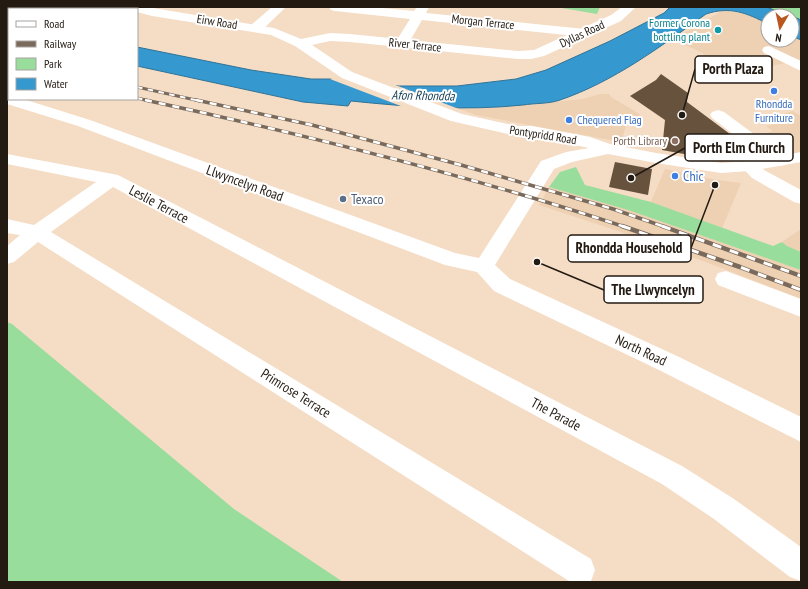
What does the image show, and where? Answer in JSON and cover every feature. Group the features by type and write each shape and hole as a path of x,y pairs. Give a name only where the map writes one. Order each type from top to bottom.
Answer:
{"street":[{"path":"256,28 280,7"},
{"name":"Morgan Terrace","path":"334,7 421,11 585,33"},
{"name":"Dyllas Road","path":"531,55 585,33 616,18 630,7"},
{"name":"Eirw Road","path":"138,8 256,28 274,32 300,43"},
{"path":"402,43 421,11"},
{"name":"River Terrace","path":"300,43 330,38 350,38 518,55 531,55"},
{"name":"Pontypridd Road","path":"300,43 347,75 443,112 470,121 517,132 532,131 590,142 606,148 710,167 750,166 801,157"},
{"path":"769,50 801,67"},
{"name":"Llwyncelyn Road","path":"10,100 84,123 452,260 484,266"},
{"path":"718,115 779,161"},
{"path":"517,132 541,160 557,163 568,157 595,153 606,148"},
{"name":"Leslie Terrace","path":"7,159 112,179 301,279"},
{"path":"484,266 524,202 541,160"},
{"path":"750,166 758,174 801,198"},
{"path":"7,257 38,232 112,179"},
{"name":"Primrose Terrace","path":"7,226 38,232 580,570"},
{"name":"North Road","path":"484,266 502,285 668,362 801,430"},
{"name":"The Parade","path":"301,279 672,475 724,509 801,566"},
{"path":"726,279 801,308"}],"shaded area":[{"path":"726,11 741,13 760,20 760,48 800,48 801,40 801,64 785,63 735,75 697,50 672,40 720,12"},
{"path":"600,94 609,94 611,97 641,115 628,119 621,142 476,115 459,109 494,108 583,99"},
{"path":"793,111 801,116 801,159 778,150 758,136 773,131 766,126 779,123 772,118"},
{"path":"665,169 717,180 741,183 722,228 651,202"},
{"path":"549,187 628,210 801,270 801,299 706,262 539,205"},
{"path":"801,229 801,252 787,246 782,242"}],"green space":[{"path":"556,7 600,7 597,14"},
{"path":"766,7 801,7 801,20 800,8"},
{"path":"576,167 585,185 651,202 773,246 782,242 787,246 801,252 801,270 628,210 549,187 560,172"},
{"path":"7,322 12,324 234,509 343,582 7,582"}],"water":[{"name":"Afon Rhondda","path":"670,7 769,8 760,8 760,20 745,14 731,11 706,14 636,63 599,84 560,100 501,107 437,108 351,101 348,106 303,102 138,66 138,47 251,70 311,79 330,79 399,86 457,86 516,79 546,70 610,41 664,13"},
{"path":"800,20 801,20 800,40"}],"pier":[{"path":"336,77 390,83 459,109 450,111 406,108 330,79"}],"building":[{"path":"661,74 688,93 687,102 746,146 706,158 662,150 665,120 630,96 656,80"},
{"path":"615,162 652,169 648,195 609,187"}],"railway":[{"path":"138,87 200,101"},
{"path":"138,98 150,101"},
{"path":"145,100 266,127 387,157 507,190 623,226"},
{"path":"196,100 312,125 461,165 613,209 665,227"},
{"path":"623,226 801,290"},
{"path":"662,226 801,276"}],"place":[{"name":"Former Corona bottling plant","path":"718,30"},
{"name":"Rhondda Furniture","path":"774,91"},
{"name":"Porth Plaza","path":"682,115"},
{"name":"Chequered Flag","path":"569,120"},
{"name":"Porth Library","path":"675,141"},
{"name":"Chic","path":"675,176"},
{"name":"Porth Elm Church","path":"631,178"},
{"name":"Rhondda Household","path":"715,185"},
{"name":"Texaco","path":"343,199"},
{"name":"The Llwyncelyn","path":"537,262"}]}
